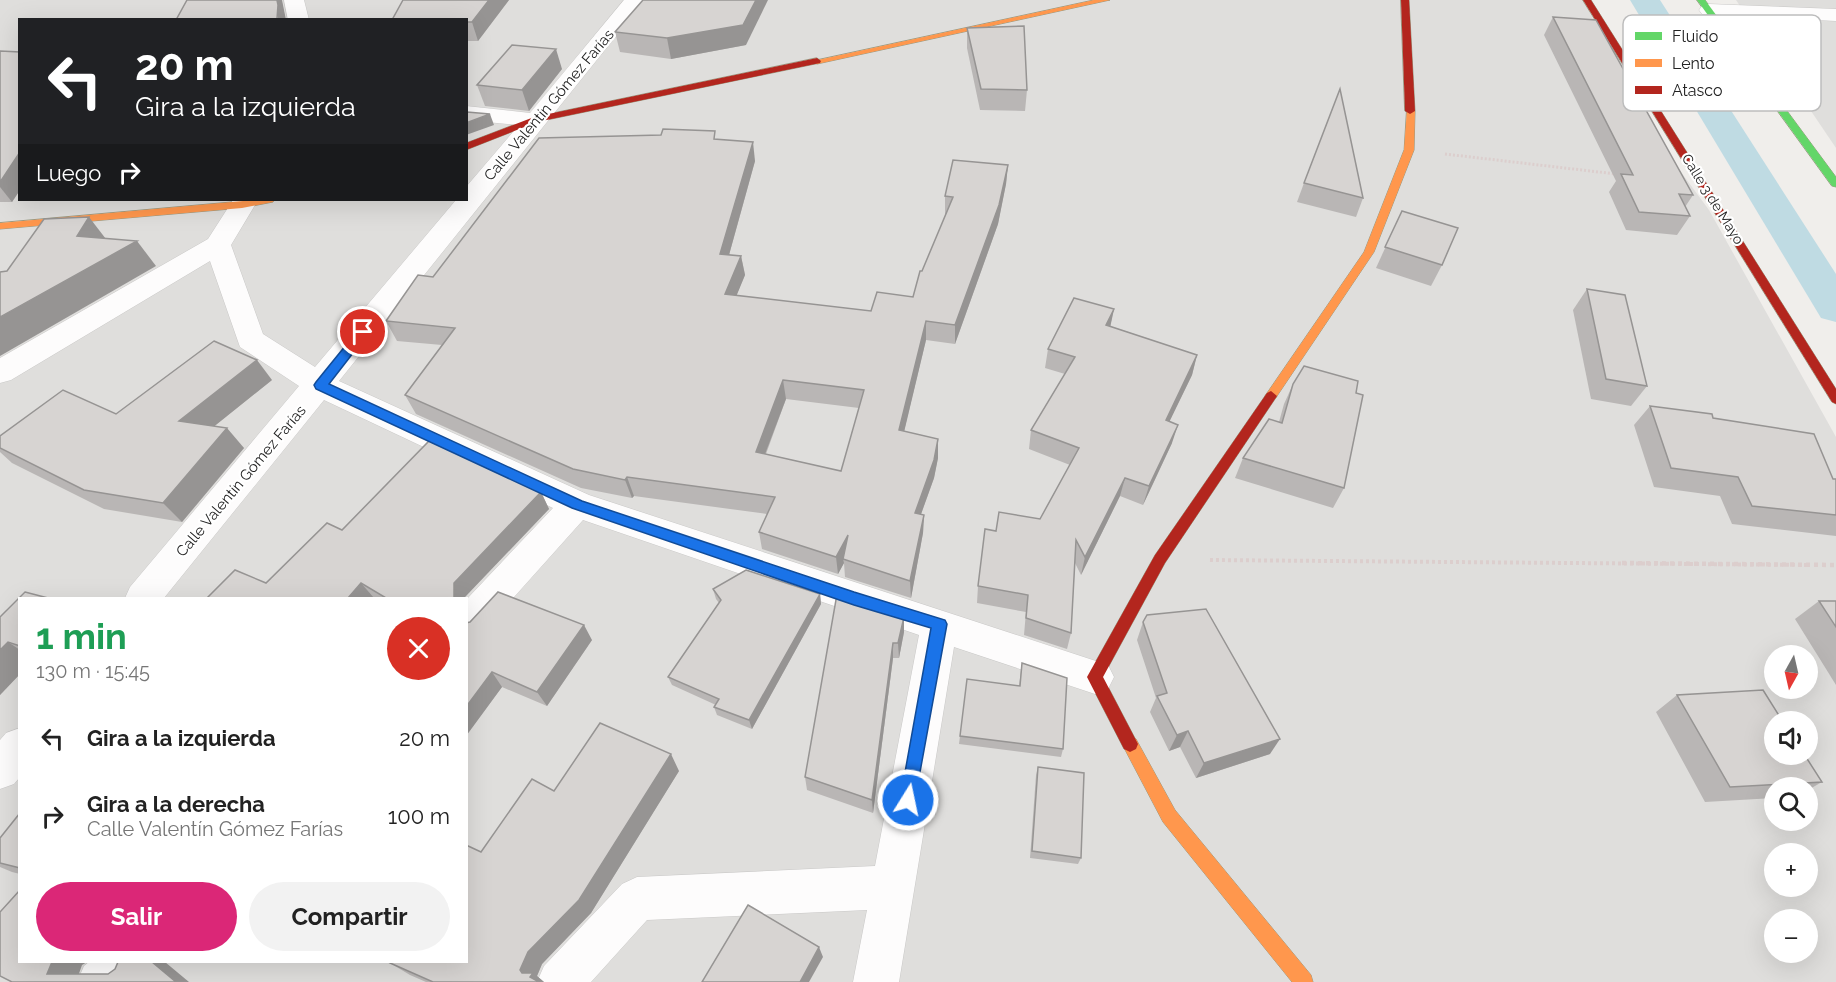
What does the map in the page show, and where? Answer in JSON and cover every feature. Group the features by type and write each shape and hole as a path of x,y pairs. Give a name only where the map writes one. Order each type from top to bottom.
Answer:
{"street":[{"path":"294,0 298,18"},
{"name":"Calle Valentín Gómez Farías","path":"144,597 635,0"},
{"path":"468,146 534,120 1106,0"},
{"path":"1095,677 1160,559 1369,252 1409,150 1410,89 1406,0"},
{"name":"Calle 3 de Mayo","path":"1587,0 1623,58"},
{"path":"1705,5 1836,15"},
{"name":"Calle 3 de Mayo","path":"1656,111 1836,399"},
{"path":"1783,111 1836,184"},
{"path":"468,112 534,120"},
{"path":"0,226 252,201"},
{"path":"0,372 218,245 252,201"},
{"path":"218,245 250,340 320,385 577,504 1095,677 1169,816 1304,982"},
{"path":"468,623 577,504"},
{"path":"876,982 939,624"},
{"path":"0,770 18,748"},
{"path":"560,982 637,899 893,887"},
{"path":"100,982 122,963"}],"path":[{"path":"1409,150 1621,175"},
{"path":"1160,559 1836,566"}],"shaded area":[{"path":"0,0 1583,0 1623,74 1623,111 1643,111 1661,145 1709,210 1836,437 1836,982 0,982"},
{"path":"1736,0 1836,0 1836,148 1811,111 1821,111 1821,15 1746,15"}],"building":[{"path":"187,0 277,0 278,5 277,18 177,18"},
{"path":"403,0 489,0 472,22 468,22 468,18 393,18"},
{"path":"643,0 756,0 743,25 667,38 615,32"},
{"path":"1553,17 1596,20 1623,69 1623,111 1646,111 1693,195 1679,194 1690,216 1639,212 1621,174 1633,175"},
{"path":"1024,26 1027,90 981,89 967,28"},
{"path":"512,45 556,49 522,90 477,85"},
{"path":"0,51 18,52 18,155 0,182"},
{"path":"1340,89 1363,198 1304,183"},
{"path":"468,112 490,114 468,122"},
{"path":"663,129 715,131 714,139 753,142 720,254 741,256 725,294 871,311 877,292 913,297 920,271 922,271 953,197 945,196 953,160 1008,165 999,205 955,325 926,321 899,430 938,439 934,460 915,513 924,515 910,581 843,559 848,535 836,557 759,532 775,497 627,477 625,480 573,469 405,395 455,328 386,321 418,275 433,277 539,138 661,135","holes":["783,380 864,390 841,471 756,452"]},
{"path":"1402,211 1458,228 1442,265 1385,247"},
{"path":"89,217 77,236 137,241 0,317 0,272 7,271 44,219"},
{"path":"1587,289 1625,295 1647,386 1606,379"},
{"path":"1074,298 1114,309 1106,325 1197,355 1166,420 1178,425 1149,486 1125,478 1085,557 1076,540 1071,633 1026,618 1028,595 978,586 985,529 996,531 999,512 1040,519 1079,448 1031,430 1075,357 1048,349"},
{"path":"214,341 257,360 179,421 227,428 163,503 84,490 0,448 0,436 63,390 116,414"},
{"path":"1304,366 1358,381 1356,393 1363,395 1344,488 1243,458 1269,419 1282,423 1293,384"},
{"path":"1650,406 1712,414 1713,418 1814,434 1833,479 1836,479 1836,515 1752,506 1738,477 1671,468"},
{"path":"430,440 541,492 454,583 454,597 384,597 361,583 349,597 208,597 235,570 266,583 327,523 342,530"},
{"path":"746,570 820,594 749,720 714,707 719,699 668,677 721,600 713,589"},
{"path":"25,592 44,597 20,597"},
{"path":"498,592 584,625 537,692 492,672 468,704 468,622"},
{"path":"837,594 904,617 898,643 893,643 872,800 805,777"},
{"path":"18,599 18,645 8,642 0,650 0,617"},
{"path":"1819,601 1836,601 1836,627"},
{"path":"1206,609 1280,739 1204,763 1188,731 1177,735 1157,696 1167,693 1143,622 1147,615"},
{"path":"1022,663 1067,678 1063,749 960,736 967,679 1020,686"},
{"path":"1763,690 1764,699 1769,699 1776,711 1764,711 1764,765 1811,765 1822,782 1818,782 1818,777 1764,777 1764,785 1730,787 1677,695"},
{"path":"600,723 671,754 579,900 528,952 520,970 522,973 533,973 530,977 539,982 433,982 390,963 468,963 468,846 481,852 532,779 554,791"},
{"path":"1038,767 1084,773 1081,858 1032,851"},
{"path":"18,816 18,868 0,863 0,838"},
{"path":"18,892 18,963 52,963 47,974 108,974 115,969 118,963 153,963 176,982 12,982 0,976 0,912"},
{"path":"748,905 819,947 800,982 702,982"}],"waterway":[{"path":"1645,0 1654,15"},
{"path":"1714,111 1836,308"}],"traffic: fast":[{"path":"1701,0 1712,15"},
{"path":"1782,111 1836,184"}],"traffic: slow":[{"path":"817,61 1106,0"},
{"path":"1271,396 1369,252 1409,150 1410,111"},
{"path":"0,226 242,205 264,201"},
{"path":"1130,744 1169,816 1304,982"}],"traffic: jam":[{"path":"1405,0 1410,111"},
{"path":"1587,0 1623,58"},
{"path":"468,146 534,120 817,61"},
{"path":"1656,111 1836,399"},
{"path":"1130,744 1095,677 1160,559 1271,396"}],"route":[{"path":"363,332 320,385 577,504 854,598 939,624 908,800"}]}
